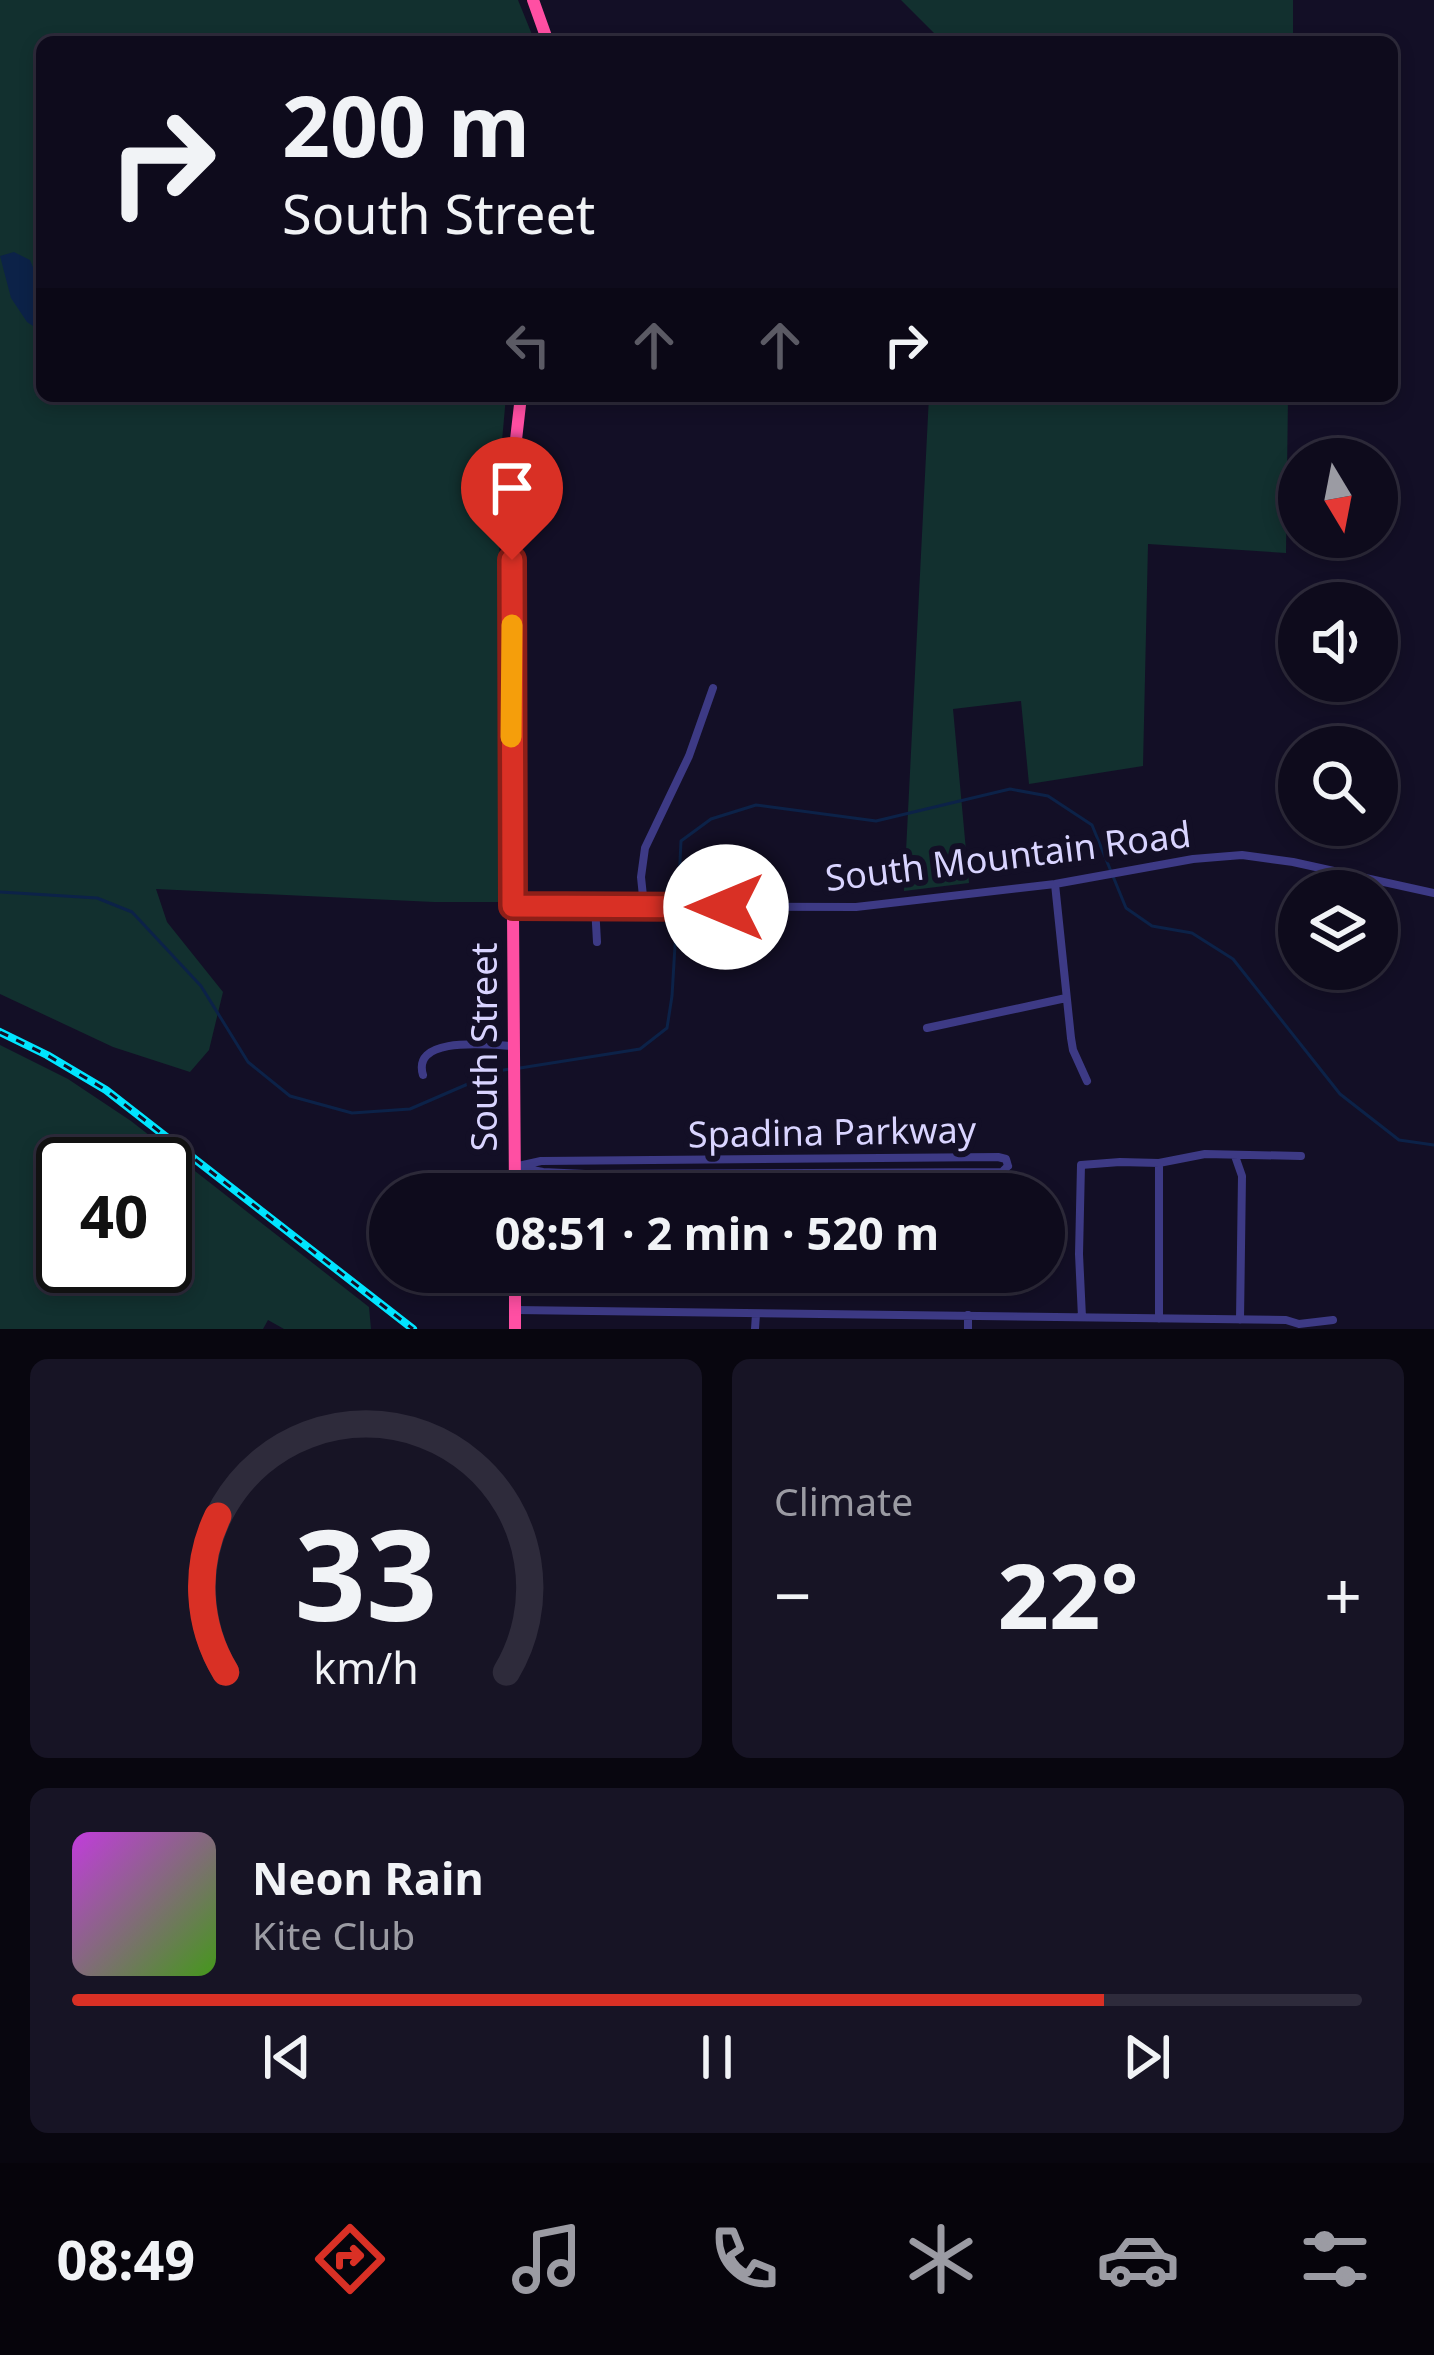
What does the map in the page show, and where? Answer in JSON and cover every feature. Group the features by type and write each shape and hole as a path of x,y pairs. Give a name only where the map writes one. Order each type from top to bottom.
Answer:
{"highway":[{"path":"533,0 546,36"},
{"name":"South Street","path":"514,1173 511,492 520,402"},
{"path":"515,1329 516,1293"}],"street":[{"path":"644,906 645,848 689,756 713,688"},
{"name":"South Mountain Road","path":"513,906 856,907 1055,884 1242,855 1434,893"},
{"path":"1055,884 1073,1050 1087,1081"},
{"path":"596,906 597,942"},
{"path":"926,1028 1066,998"},
{"path":"423,1075 422,1058 438,1048 514,1046"},
{"path":"1082,1317 1081,1165 1159,1163 1205,1154 1301,1156"},
{"path":"1235,1156 1242,1176 1240,1320"},
{"name":"Spadina Parkway","path":"514,1166 541,1161 998,1157 1008,1166 1002,1172 773,1173"},
{"path":"773,1173 774,1160"},
{"path":"657,1173 658,1161"},
{"path":"1159,1163 1159,1318"},
{"name":"Spadina Parkway","path":"514,1166 542,1172 600,1173"},
{"path":"516,1310 1286,1320 1300,1326 1333,1320"},
{"path":"755,1329 756,1314"},
{"path":"968,1315 968,1329"}],"green space":[{"path":"0,0 518,0 533,36 36,36 36,402 505,402 498,486 501,902 156,889 167,922 223,992 209,1050 190,1072 113,1047 0,994"},
{"path":"901,0 1293,0 1293,36 937,36"},
{"path":"929,402 1288,402 1287,438 1278,438 1278,552 1148,544 1143,766 1029,784 1021,701 953,709 969,883 904,891"},
{"path":"0,1045 68,1079 151,1137 36,1137 36,1293 192,1293 192,1169 369,1307 371,1329 284,1329 268,1320 263,1329 0,1329"}],"water":[{"path":"14,252 30,260 36,275 36,325 27,322 11,298 0,256"}],"waterway":[{"path":"678,902 681,841 711,819 756,805 876,821 1010,789 1048,796 1092,825 1126,908 1152,926 1192,933 1233,959 1340,1094 1399,1140 1434,1145"},
{"path":"0,892 97,898 132,912 201,986 248,1062 290,1096 352,1113 410,1109 510,1069"},
{"path":"520,1068 640,1049 667,1028 677,912"}],"railway":[{"path":"0,1032 106,1090 413,1329"}],"slow traffic":[{"path":"511,737 512,625"}],"route":[{"path":"512,560 513,906 726,907"}]}
